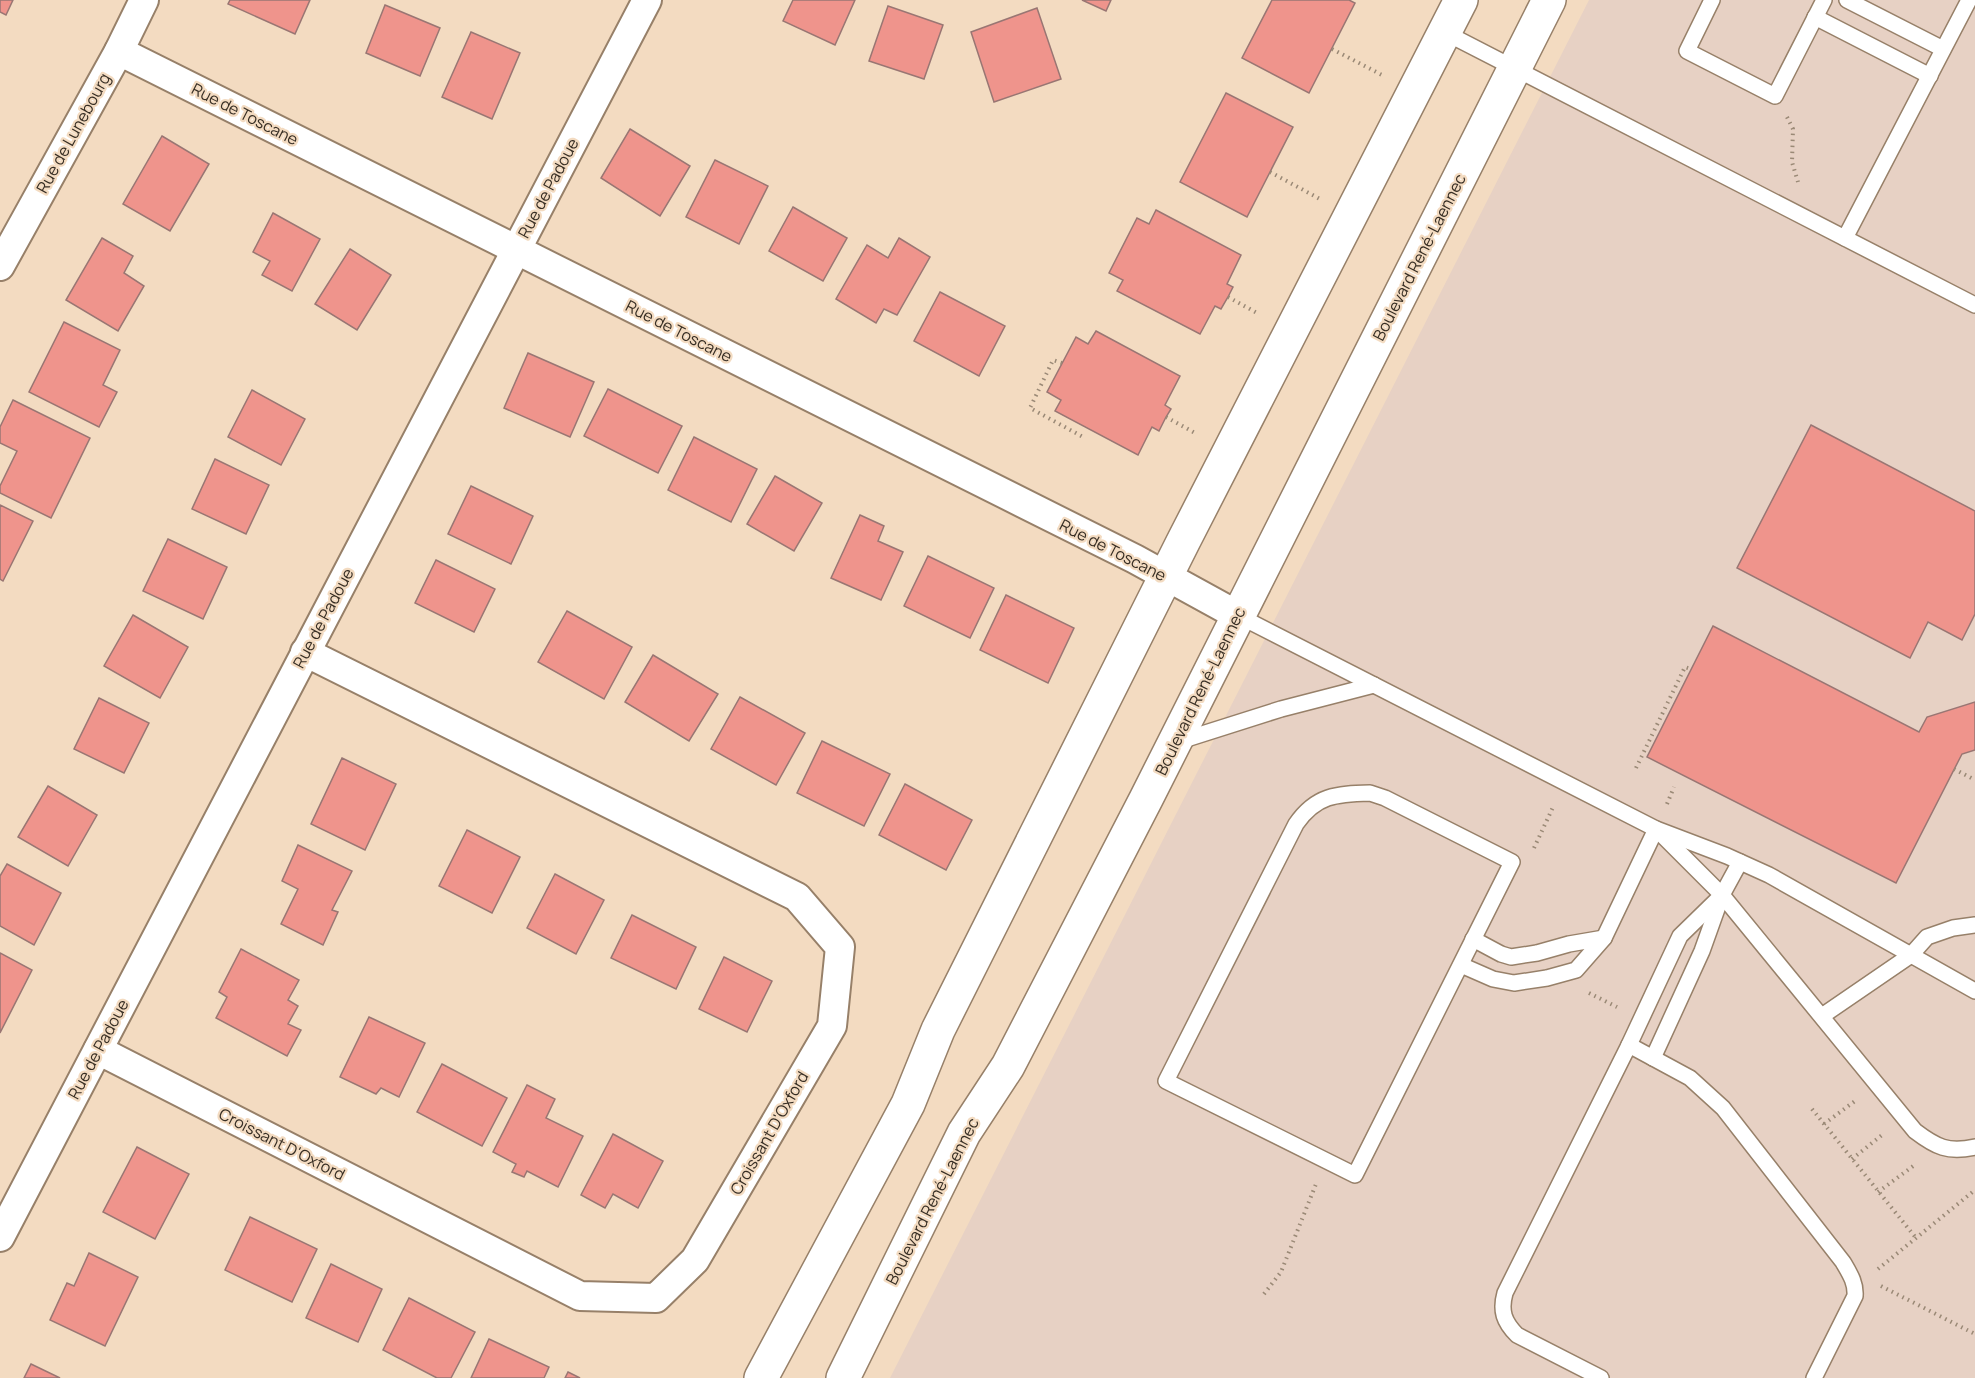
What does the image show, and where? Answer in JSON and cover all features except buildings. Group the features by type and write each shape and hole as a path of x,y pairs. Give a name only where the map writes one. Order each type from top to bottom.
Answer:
{"street":[{"name":"Rue de Lunebourg","path":"0,266 119,51 144,0"},
{"name":"Rue de Padoue","path":"0,1238 647,0"},
{"path":"761,1378 908,1104 938,1030 1461,0"},
{"name":"Boulevard René-Laennec","path":"843,1378 964,1133 1008,1066 1174,743 1549,0"},
{"name":"Rue de Toscane","path":"119,51 1238,615"},
{"name":"Croissant D'Oxford","path":"98,1050 580,1296 656,1298 695,1260 832,1026 840,947 797,897 305,652"}],"lane":[{"path":"1713,0 1687,51 1775,96 1824,0"},
{"path":"1847,0 1943,49"},
{"path":"1845,238 1969,0"},
{"path":"1815,17 1930,76"},
{"path":"1444,32 1975,305"},
{"path":"1238,615 1656,829 1769,874 1975,991"},
{"path":"1174,743 1281,709 1374,685"},
{"path":"1370,793 1386,798 1512,862 1473,939 1355,1175 1166,1081 1296,824 1305,811 1317,801 1338,795 1370,793"},
{"path":"1656,829 1722,895 1915,1131 1940,1147 1956,1150 1975,1147"},
{"path":"1461,964 1493,979 1514,983 1530,982 1576,970 1604,938 1656,829"},
{"path":"1653,1058 1702,951 1722,895 1740,861"},
{"path":"1601,1378 1517,1335 1507,1325 1502,1313 1502,1303 1680,936 1722,895"},
{"path":"1822,1016 1911,955 1927,937 1953,928 1975,925"},
{"path":"1473,939 1511,957 1604,938"},
{"path":"1629,1045 1690,1078 1723,1108 1851,1274 1855,1296 1814,1378"}],"path":[{"path":"1332,49 1387,78"},
{"path":"1775,96 1794,129 1792,162 1798,182 1797,187"},
{"path":"1270,172 1324,201"},
{"path":"1228,297 1265,317"},
{"path":"1062,363 1053,360 1030,408 1083,437"},
{"path":"1166,417 1203,438"},
{"path":"1636,768 1685,667 1690,669"},
{"path":"1954,769 1975,780"},
{"path":"1548,818 1556,802"},
{"path":"1824,1124 1877,1084"},
{"path":"1812,1109 1916,1238"},
{"path":"1852,1159 1904,1118"},
{"path":"1878,1192 1940,1147"},
{"path":"1874,1272 1975,1190"},
{"path":"1264,1294 1281,1272 1305,1211"},
{"path":"1878,1284 1975,1334"}],"shaded area":[{"path":"1589,0 1975,0 1975,1378 890,1378"}]}
